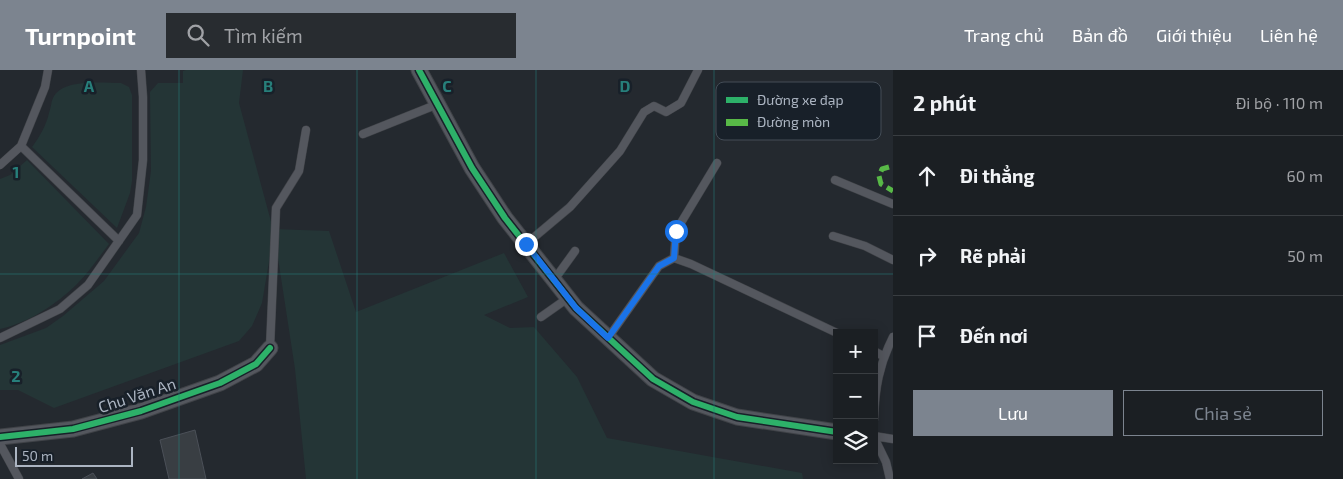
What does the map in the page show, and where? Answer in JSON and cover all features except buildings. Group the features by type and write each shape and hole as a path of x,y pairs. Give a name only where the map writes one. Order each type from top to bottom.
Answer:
{"street":[{"path":"419,70 472,168 505,218 576,308 653,379 693,402 737,417 833,431"},
{"name":"Chu Văn An","path":"0,437 73,429 141,411 220,383 256,364 270,348"}],"lane":[{"path":"0,165 21,146 45,87 48,70"},
{"path":"0,338 60,309 88,285 137,215 143,160 142,70"},
{"path":"526,244 570,207 620,151 644,112 654,106 666,112 680,103 698,70"},
{"path":"363,134 438,104"},
{"path":"270,348 276,208 298,171 306,130"},
{"path":"21,146 119,241"},
{"path":"674,258 676,231 717,163"},
{"path":"836,180 893,204"},
{"path":"833,236 865,246 893,260"},
{"path":"554,280 575,251"},
{"path":"608,338 659,266 674,258 691,264 833,331"},
{"path":"541,317 568,298"},
{"path":"878,376 883,356 893,337"},
{"path":"878,353 883,356"},
{"path":"878,437 893,439"},
{"path":"0,444 19,479"},
{"path":"878,445 886,462 890,479"}],"shaded area":[{"path":"243,70 239,103 273,229 329,231 356,312 504,253 528,297 484,315 510,328 534,327 577,377 607,438 802,473 803,479 306,479 295,369 274,232 262,303 252,326 239,341 54,408 18,390 0,390 0,345 46,328 63,316 104,281 139,233 146,207 151,171 150,92 158,83 183,83 183,71"},
{"path":"94,82 121,83 129,87 132,95 132,181 130,193 117,228 32,147 44,127 52,100 58,92 74,84"},
{"path":"27,160 109,244 90,269 60,299 42,312 0,329 0,179 10,175"}],"marked path":[{"path":"889,167 882,169 879,176 881,184 893,191"}],"cycle path":[{"path":"419,70 472,168 505,218 576,308 653,379 693,402 737,417 833,431"},
{"path":"0,437 73,429 141,411 220,383 256,364 270,348"}],"route":[{"path":"526,244 576,308 608,338 659,266 674,258 676,231"}]}
